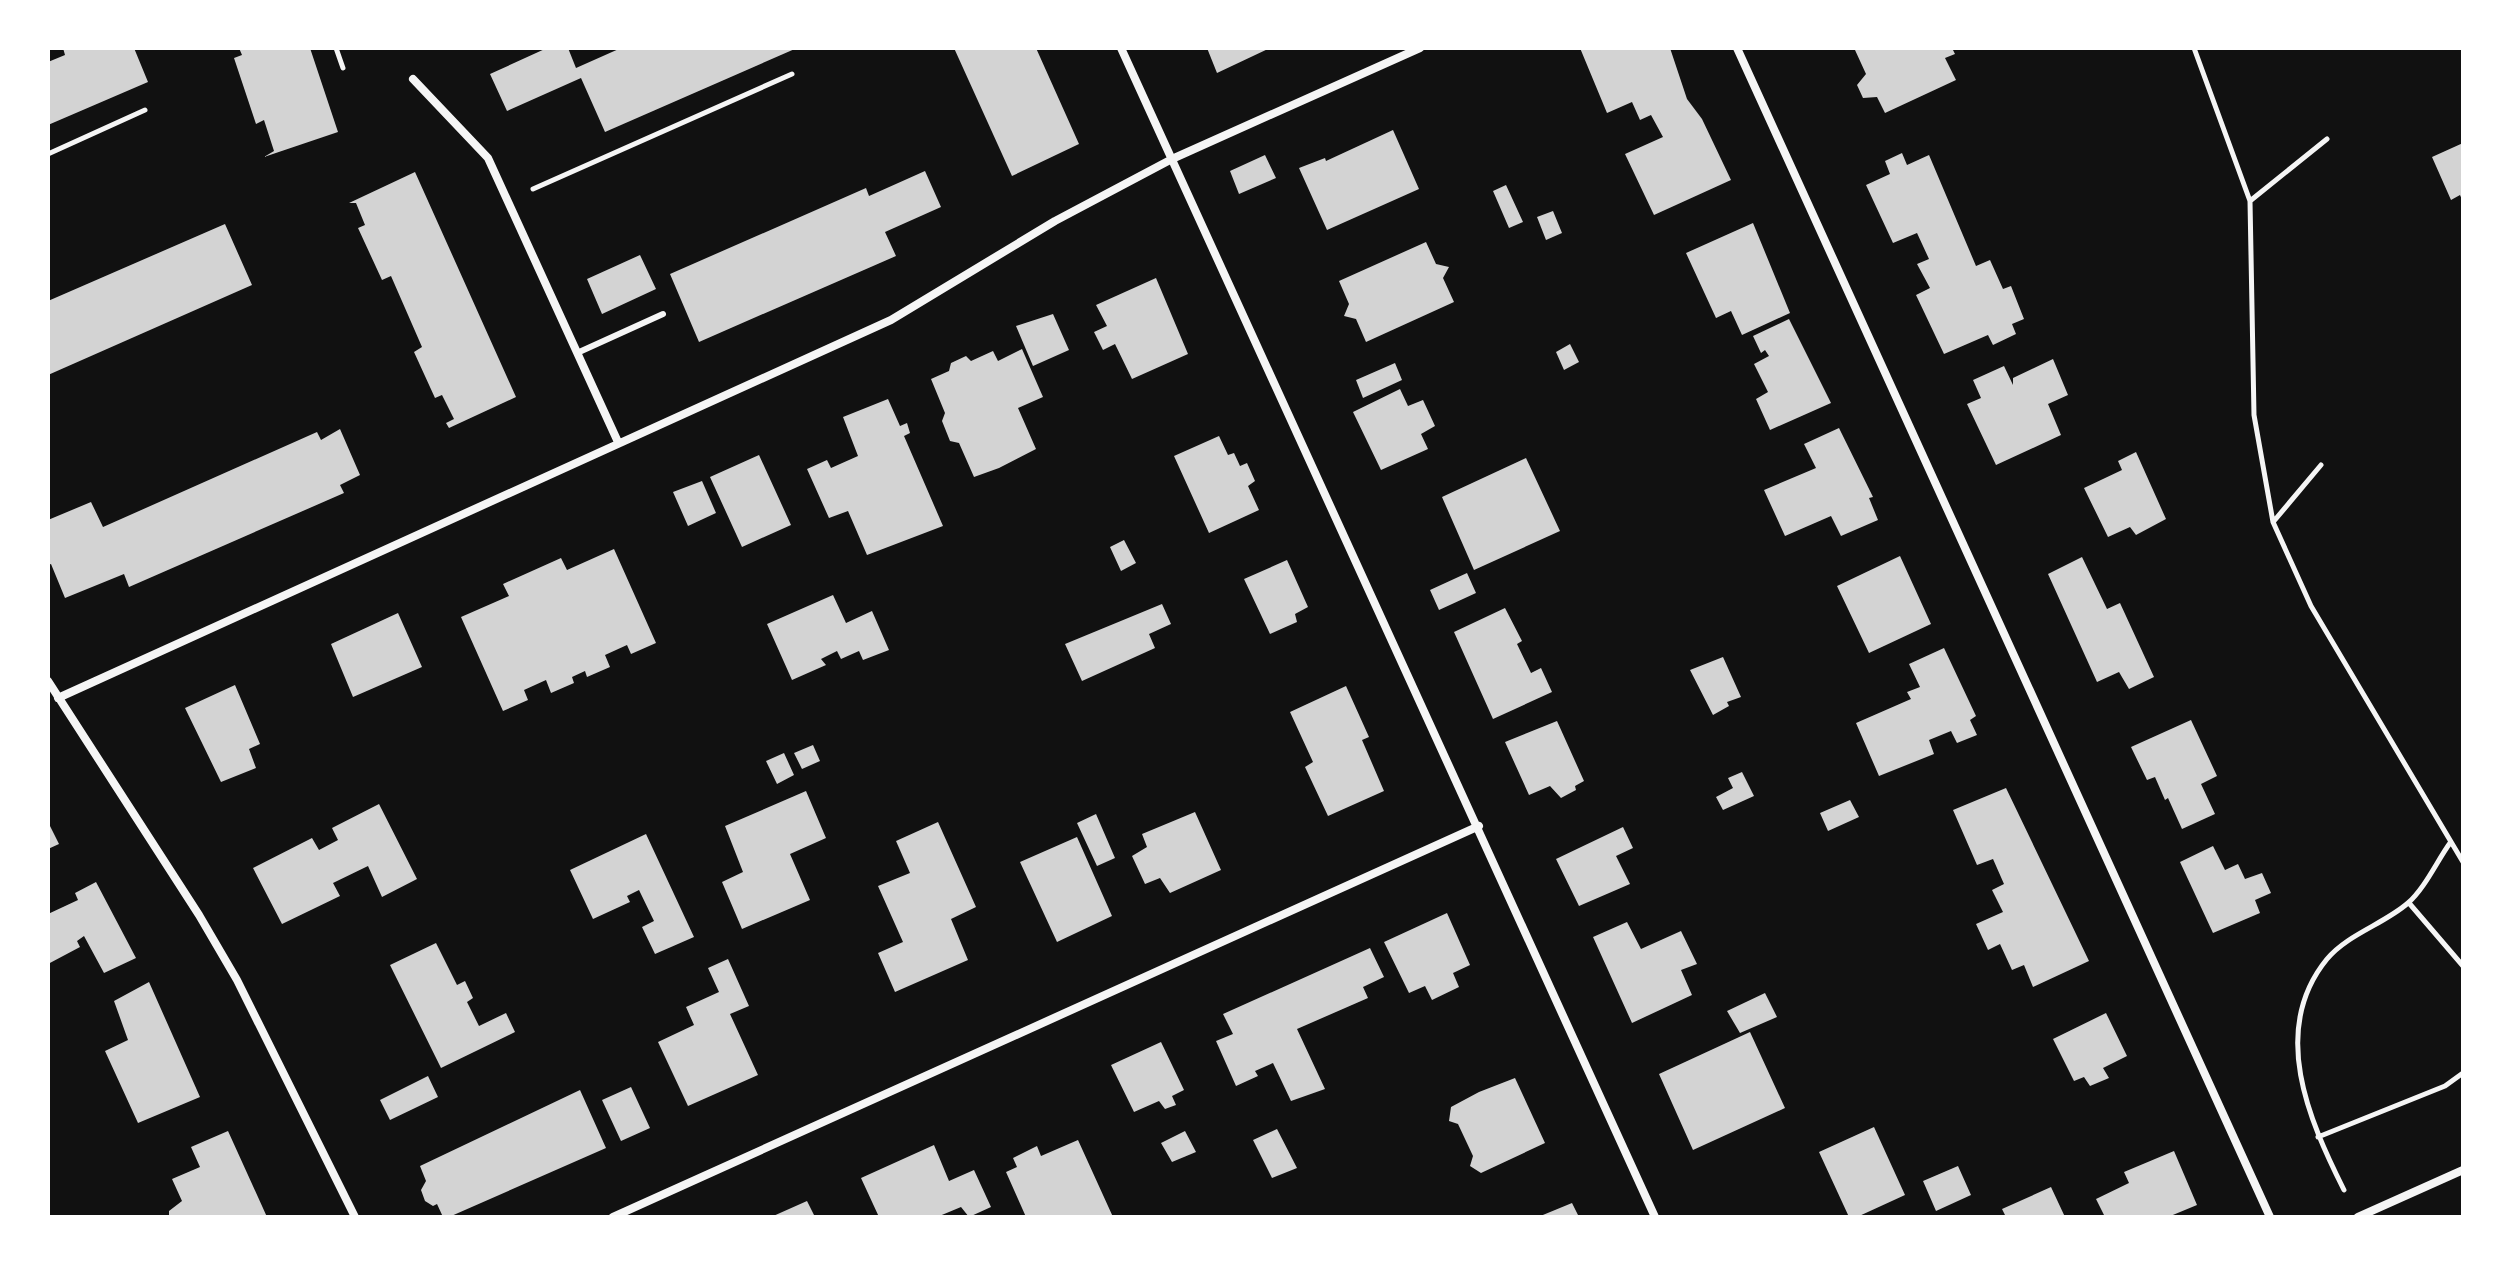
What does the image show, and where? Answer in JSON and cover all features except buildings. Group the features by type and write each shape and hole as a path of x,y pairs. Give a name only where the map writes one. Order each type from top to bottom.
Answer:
{"street":[{"path":"1121,48 1655,1217"},
{"path":"58,698 891,320 1055,221 1172,159 1420,48"},
{"path":"1737,48 2270,1217"},
{"path":"413,79 488,158 618,442"},
{"path":"48,681 229,967 355,1217"},
{"path":"613,1217 1479,826"},
{"path":"2358,1217 2463,1170"}],"lane":[{"path":"577,353 663,314"}],"path":[{"path":"336,48 343,68"},
{"path":"2194,48 2250,201 2254,415 2273,522 2311,606 2463,862"},
{"path":"533,189 792,74"},
{"path":"48,154 145,110"},
{"path":"2250,201 2327,139"},
{"path":"2273,522 2321,465"},
{"path":"2344,1190 2318,1137 2298,1072 2299,1027 2310,986 2328,958 2409,903 2451,842"},
{"path":"2409,903 2463,966"},
{"path":"2318,1137 2445,1086 2463,1073"}]}
